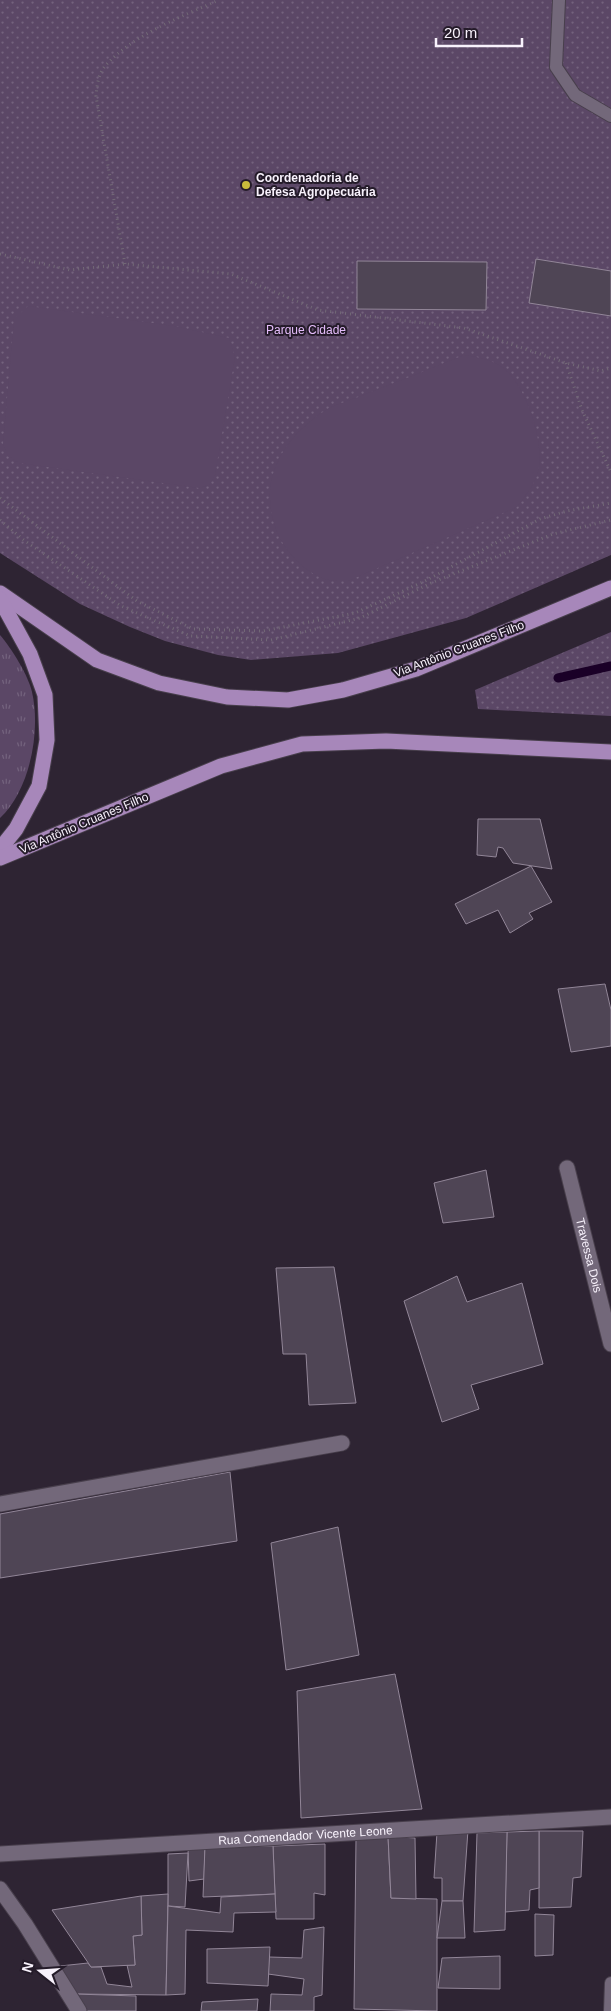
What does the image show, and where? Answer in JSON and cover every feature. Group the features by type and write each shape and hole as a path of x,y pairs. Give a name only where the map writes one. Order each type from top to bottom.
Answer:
{"main road":[{"name":"Via Antônio Cruanes Filho","path":"0,594 97,660 159,683 227,697 288,700 343,690 416,668 611,588"},
{"path":"0,599 30,654 44,695 47,740 39,786 16,829 0,849"},
{"name":"Via Antônio Cruanes Filho","path":"0,858 221,766 302,744 386,741 611,752"}],"street":[{"name":"Travessa Dois","path":"567,1168 611,1344"},
{"path":"0,1504 342,1443"},
{"name":"Rua Comendador Vicente Leone","path":"0,1854 611,1817"},
{"path":"0,1889 25,1924 79,2011"}],"lane":[{"path":"560,0 556,68 575,95 611,116"},
{"path":"610,2011 611,1983"}],"path":[{"path":"125,264 96,96 98,79 105,67 136,40 219,0"},
{"path":"0,254 70,270 125,264 231,274 318,310 464,328 566,363 601,371 611,368"},
{"path":"566,363 582,410 611,472"},
{"path":"0,498 137,601 193,629 263,631 355,613 425,581 540,519 566,511 611,503"},
{"path":"0,520 25,541 121,606 190,636 271,640 360,618 432,583 553,534 611,520"}],"green space":[{"name":"Parque Cidade","path":"0,0 611,0 611,555 466,618 338,653 251,660 218,655 165,641 130,627 80,604 0,553"},
{"path":"28,306 174,326 229,338 235,357 215,475 209,485 199,488 19,463 8,456 3,444 14,319"},
{"path":"464,355 488,360 500,365 516,382 528,405 533,418 540,456 536,478 524,498 517,507 348,581 329,580 306,569 293,557 283,543 272,517 271,481 285,449 296,435 326,410"},
{"path":"611,632 611,716 478,709 475,690"},
{"path":"0,635 19,662 30,685 35,724 34,742 26,776 19,792 0,818"}],"building":[{"path":"536,259 611,271 611,316 529,303"},
{"path":"357,261 487,262 486,310 357,309"},
{"path":"478,819 540,819 552,869 513,863 503,848 498,847 496,857 477,855"},
{"path":"531,866 552,902 529,913 533,919 510,933 498,910 466,924 455,904"},
{"path":"605,984 611,1010 611,1046 571,1052 558,989"},
{"path":"486,1170 494,1217 443,1223 434,1183"},
{"path":"334,1267 356,1403 309,1405 306,1354 283,1354 276,1268"},
{"path":"457,1276 467,1302 522,1283 543,1364 471,1385 479,1409 442,1422 404,1301"},
{"path":"230,1472 237,1541 0,1578 0,1514"},
{"path":"338,1527 359,1655 286,1670 271,1543"},
{"path":"395,1674 422,1809 301,1818 297,1691"},
{"path":"468,1830 463,1901 442,1901 442,1878 434,1878 437,1832"},
{"path":"539,1831 583,1831 581,1877 573,1878 571,1907 539,1908"},
{"path":"539,1831 539,1888 530,1890 529,1910 505,1912 507,1832"},
{"path":"507,1832 505,1930 474,1932 477,1833"},
{"path":"388,1836 391,1898 437,1899 437,2011 354,2009 356,1839"},
{"path":"388,1836 415,1838 416,1899 391,1898"},
{"path":"325,1844 325,1895 314,1893 314,1919 276,1919 273,1846"},
{"path":"205,1846 204,1879 189,1881 188,1848"},
{"path":"205,1846 273,1846 275,1894 203,1897"},
{"path":"188,1853 185,1907 168,1906 168,1854"},
{"path":"168,1894 166,1995 75,1994 60,1966 88,1963 91,1967 101,1967 107,1984 132,1987 127,1965 135,1965 133,1936 142,1935 141,1896"},
{"path":"275,1894 276,1912 234,1913 233,1932 186,1930 185,1994 166,1995 168,1906 220,1913 221,1897"},
{"path":"141,1896 142,1935 133,1936 135,1965 91,1967 52,1910"},
{"path":"442,1901 463,1901 465,1938 437,1938"},
{"path":"535,1914 554,1915 553,1955 535,1956"},
{"path":"324,1927 322,1995 314,1997 314,2011 270,2011 271,1994 302,1995 304,1979 268,1974 269,1957 302,1958 304,1930"},
{"path":"270,1947 268,1986 207,1983 207,1949"},
{"path":"500,1956 500,1989 438,1988 442,1958"},
{"path":"75,1994 136,1996 136,2011 85,2011"},
{"path":"258,1999 257,2011 201,2011 202,2002"}],"waterway":[{"path":"558,678 611,666"}],"place":[{"name":"Coordenadoria de Defesa Agropecuária","path":"246,185"}]}
